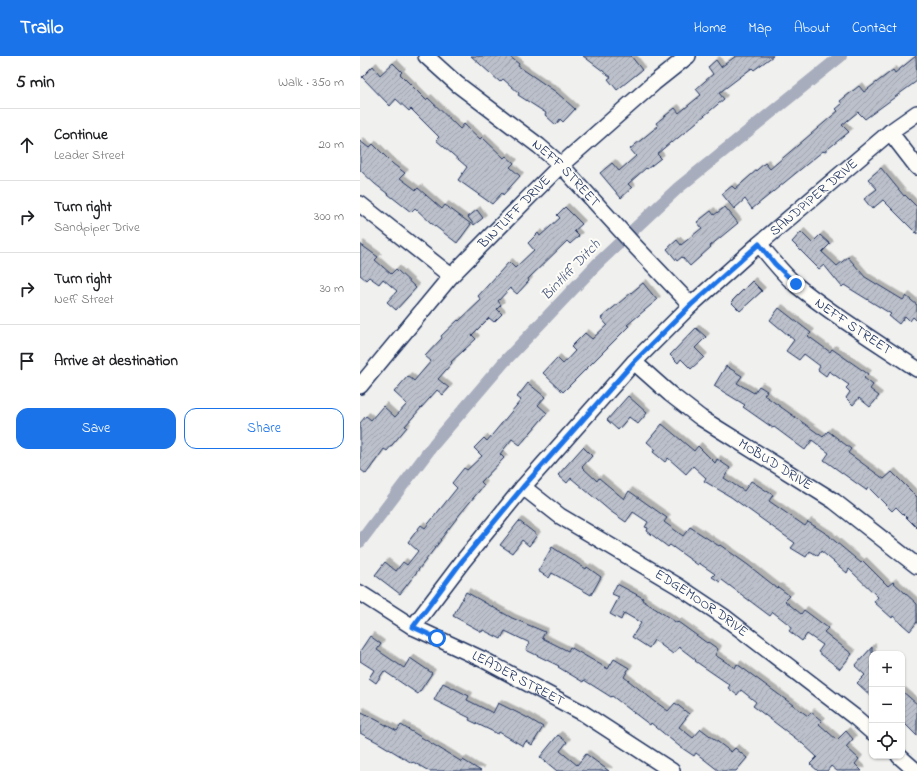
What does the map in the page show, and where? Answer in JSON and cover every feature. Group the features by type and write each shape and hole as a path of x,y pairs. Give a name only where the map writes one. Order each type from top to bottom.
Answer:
{"street":[{"name":"NEFF STREET","path":"426,56 457,84 539,146 561,165 691,305"},
{"name":"BINTLIFF DRIVE","path":"360,386 451,276 561,165 680,58"},
{"name":"SANDPIPER DRIVE","path":"413,627 462,561 523,487 634,362 691,305 759,244 890,132 917,113"},
{"path":"890,132 917,167"},
{"path":"360,204 451,276"},
{"name":"NEFF STREET","path":"759,244 775,264 796,284 836,314 917,369"},
{"name":"MOBUD DRIVE","path":"634,362 670,394 701,418 834,501 917,566"},
{"name":"EDGEMOOR DRIVE","path":"523,487 560,516 678,586 723,616 869,729"},
{"name":"LEADER STREET","path":"360,593 413,627 484,660 583,713 672,771"},
{"path":"902,759 916,771"}],"building":[{"path":"471,56 509,56 519,64 518,66 556,92 575,109 563,122 560,119 556,125 545,115 546,113 518,95 519,93 503,79 500,82"},
{"path":"583,56 631,56 642,70 617,90 608,79 611,77"},
{"path":"736,56 773,56 754,70 752,68 719,93 724,99 657,154 661,158 647,169 646,168 628,184 632,188 621,198 600,173 612,163 619,171 636,156 630,149 658,126 656,123 675,108 679,113 701,95 696,89 713,74 708,67 716,60 721,67"},
{"path":"916,56 917,81 865,119 858,112 842,125 849,132 824,152 823,151 752,209 745,199 734,209 722,194 732,186 735,189 765,163 770,169 838,111 836,109 842,104 840,101 859,86 864,92 893,70 895,73"},
{"path":"393,63 402,72 400,74 426,100 428,98 460,129 464,124 480,139 482,137 504,158 506,156 514,163 510,167 520,176 503,195 502,193 492,204 458,180 467,167 436,140 439,137 411,109 409,111 396,99 390,106 362,77 373,66 380,75"},
{"path":"360,141 369,148 373,144 393,164 405,173 400,178 416,190 418,188 442,209 445,205 471,224 457,243 431,223 415,208 411,212 375,184 360,170"},
{"path":"881,168 904,196 905,195 917,207 917,234 883,200 872,209 864,199 877,189 868,179"},
{"path":"565,207 582,224 574,231 579,236 570,244 567,241 528,279 529,281 517,294 510,288 498,301 501,305 497,309 502,314 494,322 489,318 472,335 476,339 451,362 452,363 438,379 449,388 443,395 437,390 405,426 407,427 387,451 384,449 366,474 360,469 360,423 366,416 371,420 383,406 395,417 407,404 394,392 408,376 414,381 431,361 425,356 442,338 441,336 481,300 478,296 509,262 515,268 534,250 528,243 538,233 540,236 560,218 557,215"},
{"path":"725,207 738,223 710,246 711,247 690,266 682,257 677,261 667,249 677,240 681,245 702,228 697,222 711,211 714,215"},
{"path":"477,210 483,218 474,225 468,217"},
{"path":"801,232 812,243 820,235 830,244 822,252 837,266 848,257 865,277 903,300 906,296 917,305 917,321 913,317 910,321 905,316 899,324 889,316 891,314 844,285 842,287 824,265 819,269 792,242"},
{"path":"360,244 378,257 375,260 391,274 396,269 416,288 396,310 387,302 397,291 383,279 379,284 369,277 366,280 360,275"},
{"path":"752,281 762,291 740,311 731,302"},
{"path":"643,283 657,300 627,325 629,326 563,392 543,373 557,358 563,364 575,351 571,347 585,333 592,339 607,325 601,318"},
{"path":"779,308 811,333 808,336 830,352 832,349 868,374 864,378 873,385 870,389 879,396 870,407 859,398 853,405 846,398 850,392 846,388 849,385 829,371 826,376 818,370 820,366 804,354 799,360 786,351 794,340 770,320"},
{"path":"696,328 706,337 695,348 704,357 691,369 681,359 678,363 670,355"},
{"path":"726,366 742,376 737,383 754,393 759,386 767,391 764,395 823,437 828,431 851,449 848,453 884,479 892,472 917,497 917,528 896,507 892,511 868,487 866,490 824,460 829,453 812,440 805,450 774,427 773,428 743,407 745,405 714,386"},
{"path":"528,383 545,397 538,405 547,413 520,445 512,439 500,454 504,458 481,482 484,485 460,514 400,594 375,575 385,562 396,571 403,562 407,565 418,551 408,542 421,525 425,528 457,488 452,483 464,468 467,470 482,456 474,448 484,438 487,441 521,400 517,397"},
{"path":"628,396 647,413 638,424 629,417 618,430 607,420"},
{"path":"662,424 694,451 698,446 715,463 717,459 730,468 724,478 744,491 751,481 773,495 769,501 805,526 808,522 830,536 861,563 863,561 888,586 893,582 917,604 917,622 910,631 874,602 878,597 849,569 847,573 821,551 818,556 810,551 806,557 791,548 795,543 731,497 704,481 706,478 693,466 686,474 668,458 665,462 653,452 655,449 647,442"},
{"path":"583,447 592,456 582,467 597,481 599,478 624,499 629,491 667,518 664,522 683,536 690,527 719,546 720,545 790,596 785,601 801,614 804,610 828,628 824,632 852,654 840,669 818,652 823,645 807,634 802,641 789,631 792,627 773,612 770,616 722,580 720,582 712,577 715,574 699,563 698,565 670,545 668,547 647,531 648,528 645,527 648,522 633,512 626,522 610,511 571,478 567,483 558,475"},
{"path":"519,521 537,535 529,546 522,540 512,553 500,545"},
{"path":"552,547 586,569 587,567 601,577 591,595 552,573 549,578 538,571"},
{"path":"617,584 643,598 642,600 718,649 715,655 735,668 737,664 808,716 811,712 822,721 819,724 837,740 846,731 853,739 846,747 859,759 855,764 862,771 837,771 831,766 827,771 818,771 810,764 817,757 803,744 753,706 756,702 741,690 737,695 728,688 730,685 695,661 696,660 679,647 673,654 654,640 649,648 632,637 641,623 624,613 621,620 610,614 619,597 612,594"},
{"path":"466,592 512,618 545,632 542,638 568,651 570,647 608,669 614,659 629,668 624,677 668,711 675,703 689,714 679,727 693,738 701,729 731,752 735,748 747,758 736,771 719,771 696,753 694,756 679,746 651,723 650,725 612,696 611,697 584,680 583,682 558,667 559,666 526,650 530,643 505,631 501,639 483,630 482,632 453,616"},
{"path":"370,636 381,644 377,650 404,668 410,658 432,673 418,694 384,671 376,683 369,678 374,670 360,661 360,651"},
{"path":"872,647 872,651 869,651 869,694 857,683 865,675 855,666"},
{"path":"443,683 469,696 467,700 493,713 498,703 543,727 532,745 526,741 523,746 499,732 498,734 469,720 470,718 434,700"},
{"path":"905,694 917,704 917,736 905,724"},
{"path":"360,711 397,731 401,725 462,762 463,760 481,771 429,771 413,762 412,763 360,733"},
{"path":"558,735 567,742 560,751 577,765 586,754 609,771 557,771 540,757"}],"waterway":[{"name":"Bintliff Ditch","path":"360,542 434,444 504,362 597,264 678,188 841,56"}],"route":[{"path":"437,638 413,627 462,561 523,487 634,362 691,305 759,244 775,264 796,284"}]}
